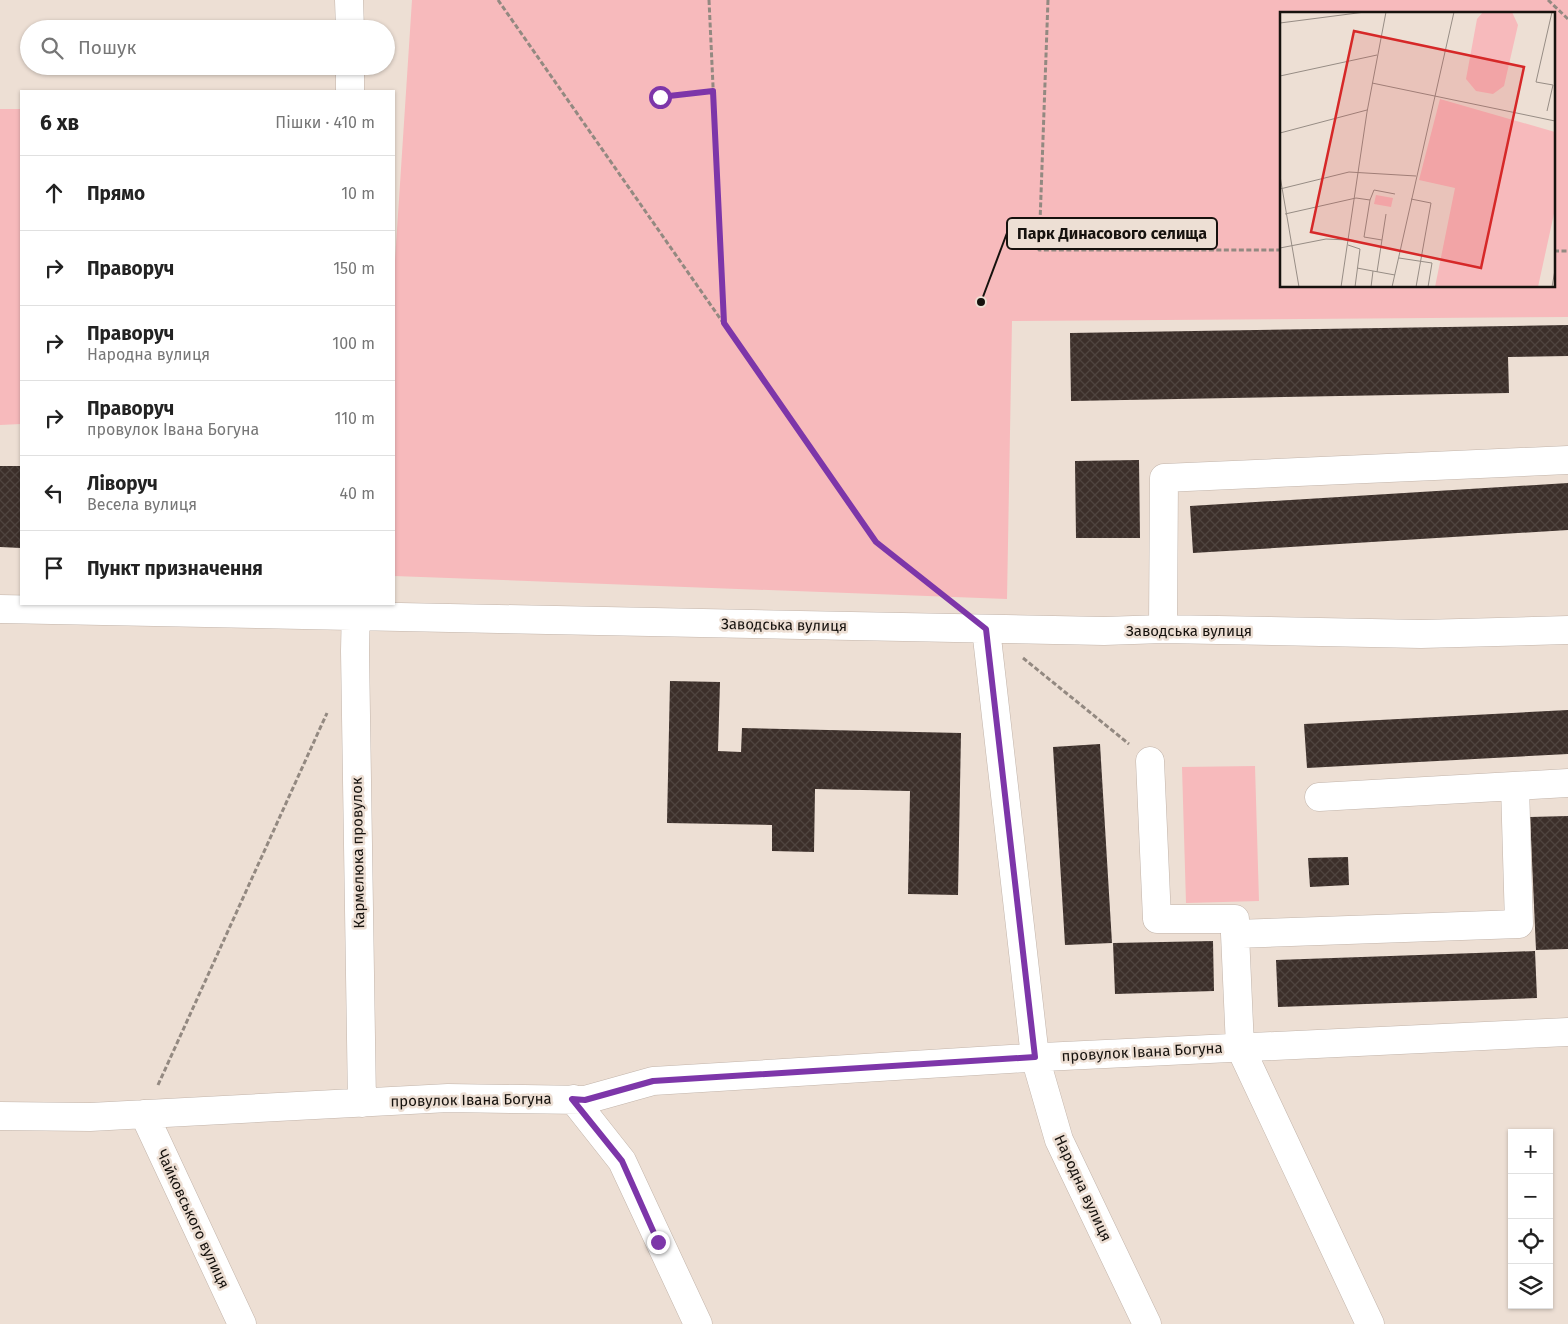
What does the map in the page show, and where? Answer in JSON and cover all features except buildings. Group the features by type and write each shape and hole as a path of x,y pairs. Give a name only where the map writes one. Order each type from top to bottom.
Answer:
{"street":[{"path":"349,0 350,20"},
{"path":"350,75 350,90"},
{"path":"1164,629 1164,478 1568,460"},
{"name":"Заводська вулиця","path":"0,609 356,610 1104,631 1164,629 1421,634 1568,630"},
{"name":"Кармелюка провулок","path":"356,610 362,1103"},
{"name":"Народна вулиця","path":"986,629 1035,1057 1059,1140 1148,1324"},
{"path":"1150,761 1157,919 1235,919 1240,1047 1370,1324"},
{"path":"1319,797 1568,782"},
{"path":"1235,934 1519,924 1515,786"},
{"name":"провулок Івана Богуна","path":"0,1116 144,1114 448,1098 585,1100 653,1081 1035,1057 1568,1032"},
{"path":"572,1099 622,1161 698,1324"},
{"name":"Чайковського вулиця","path":"144,1114 242,1324"}],"path":[{"path":"498,0 876,542 1150,761"},
{"path":"709,0 724,323"},
{"path":"1048,0 1039,250 1280,250"},
{"path":"1548,0 1568,19"},
{"path":"660,97 713,91"},
{"path":"144,1114 330,705"}],"shaded area":[{"path":"412,0 1568,0 1568,317 1012,321 1007,599 395,576 395,261"},
{"path":"0,109 20,109 20,424 0,425"},
{"path":"1255,766 1259,901 1186,903 1182,767"}],"place":[{"name":"Парк Динасового селища","path":"981,302"}],"route":[{"path":"658,1242 622,1161 572,1099 585,1100 653,1081 1035,1057 986,629 876,542 724,323 713,91 660,97"}]}
